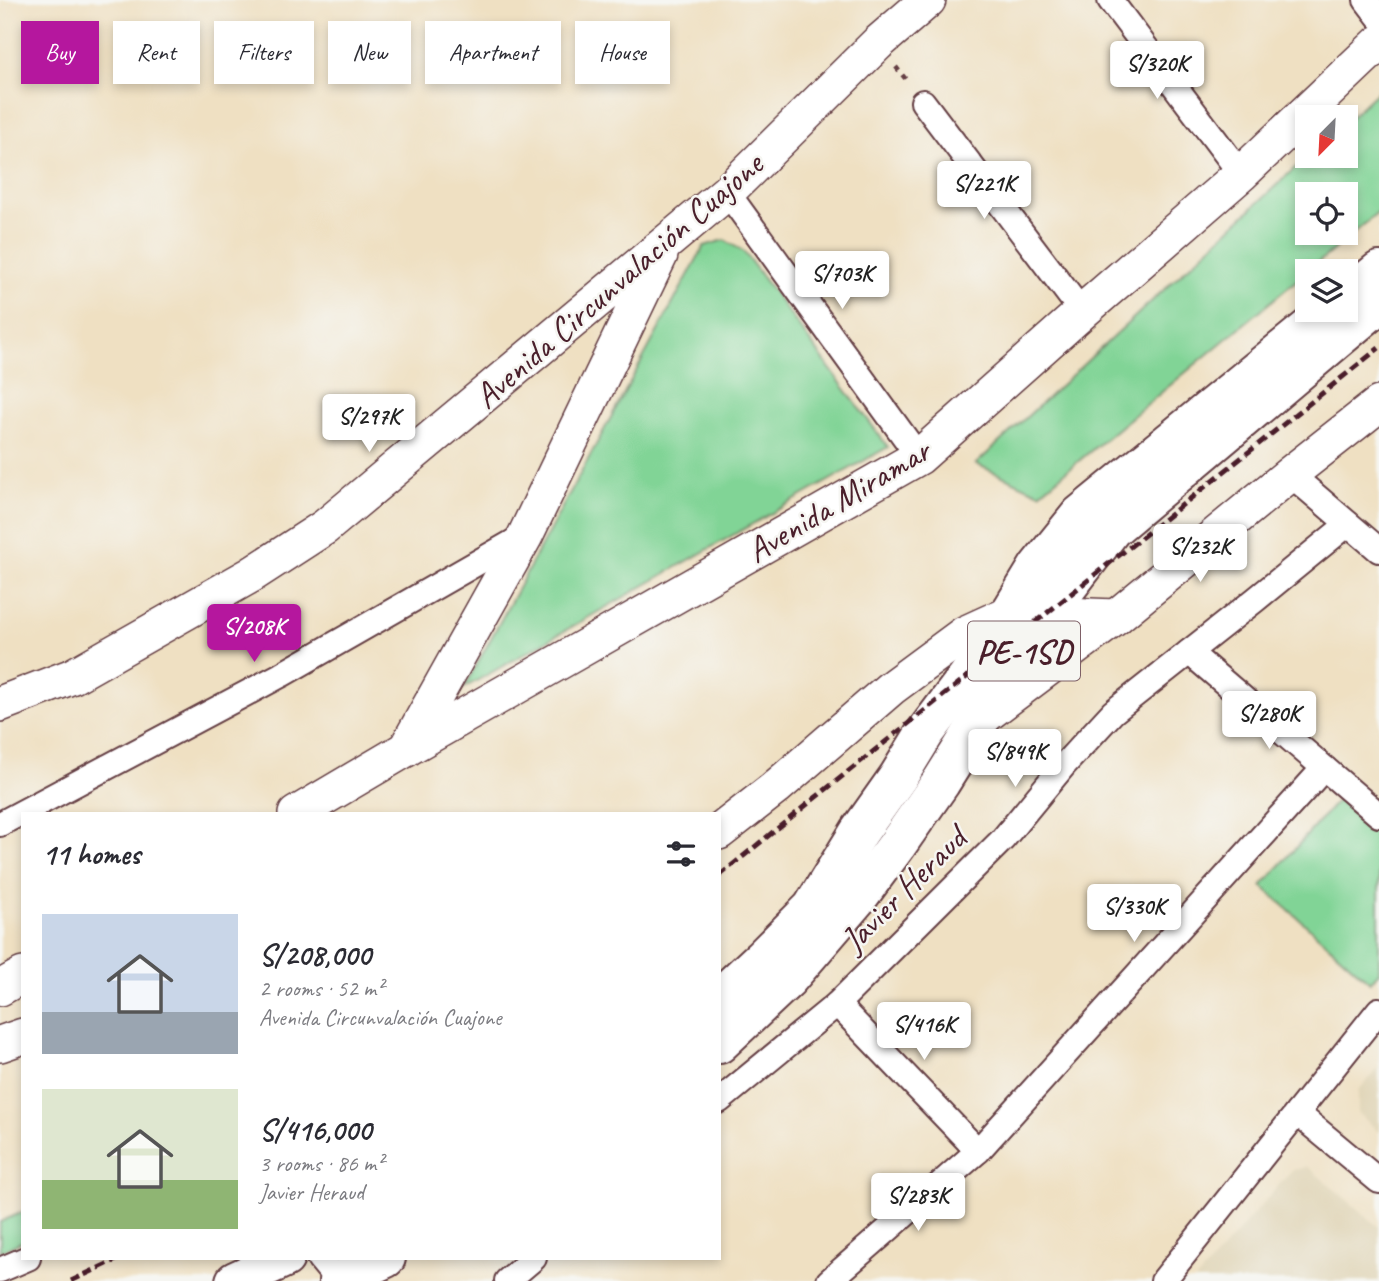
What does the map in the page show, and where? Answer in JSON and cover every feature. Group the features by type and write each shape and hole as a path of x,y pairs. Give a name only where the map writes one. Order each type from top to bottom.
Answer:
{"highway":[{"path":"1358,288 1379,271"},
{"name":"PE-1SD","path":"721,996 812,908 925,733 968,676 1112,529 1379,304"},
{"name":"PE-1SD","path":"721,1042 787,980 860,895 942,782 984,716 1028,614 1038,567 1080,515 1316,322"},
{"path":"235,1281 281,1260"},
{"path":"338,1281 382,1260"}],"main road":[{"name":"Avenida Circunvalación Cuajone","path":"0,704 73,676 251,575 325,527 727,192 878,43 928,0"},
{"name":"Avenida Miramar","path":"299,812 406,748 919,457 1241,174 1379,43"},
{"path":"406,748 525,536 665,245"},
{"path":"984,716 1116,617 1379,404"},
{"path":"721,830 774,789 891,688 964,634 1028,614 1116,617"},
{"path":"0,988 21,976"},
{"path":"0,1044 21,1037"}],"street":[{"path":"1110,0 1241,174"},
{"path":"1366,0 1379,17"},
{"path":"923,102 1082,312"},
{"path":"727,192 919,457"},
{"path":"1290,474 1379,550"},
{"name":"Javier Heraud","path":"721,1099 837,1003 1003,839 1064,765 1113,712 1348,524"},
{"path":"23,812 281,675 525,536"},
{"path":"1189,652 1379,815"},
{"path":"829,1281 978,1151 1324,768"},
{"path":"0,824 21,813"},
{"path":"837,1003 978,1151"},
{"path":"1163,1281 1379,1010"},
{"path":"1297,1113 1379,1181"},
{"path":"0,1270 23,1260"},
{"path":"321,1260 338,1281"},
{"path":"507,1281 532,1260"}],"path":[{"path":"878,43 923,102"}],"shaded area":[{"path":"1379,1067 1379,1132 1358,1113 1358,1091"},
{"path":"1308,1167 1379,1227 1379,1281 1195,1281 1292,1170"}],"green space":[{"path":"1379,90 1379,212 1358,229 1358,182 1295,182 1295,245 1339,245 1322,259 1295,259 1295,282 1040,493 976,464 1295,168 1358,168 1358,110"},
{"path":"724,240 743,251 888,447 464,688 704,246"},
{"path":"1338,800 1379,837 1379,972 1370,982 1262,886"},
{"path":"21,1213 21,1242 0,1252 0,1222"}],"railway":[{"path":"721,874 1379,348"},
{"path":"71,1281 116,1260"}]}
